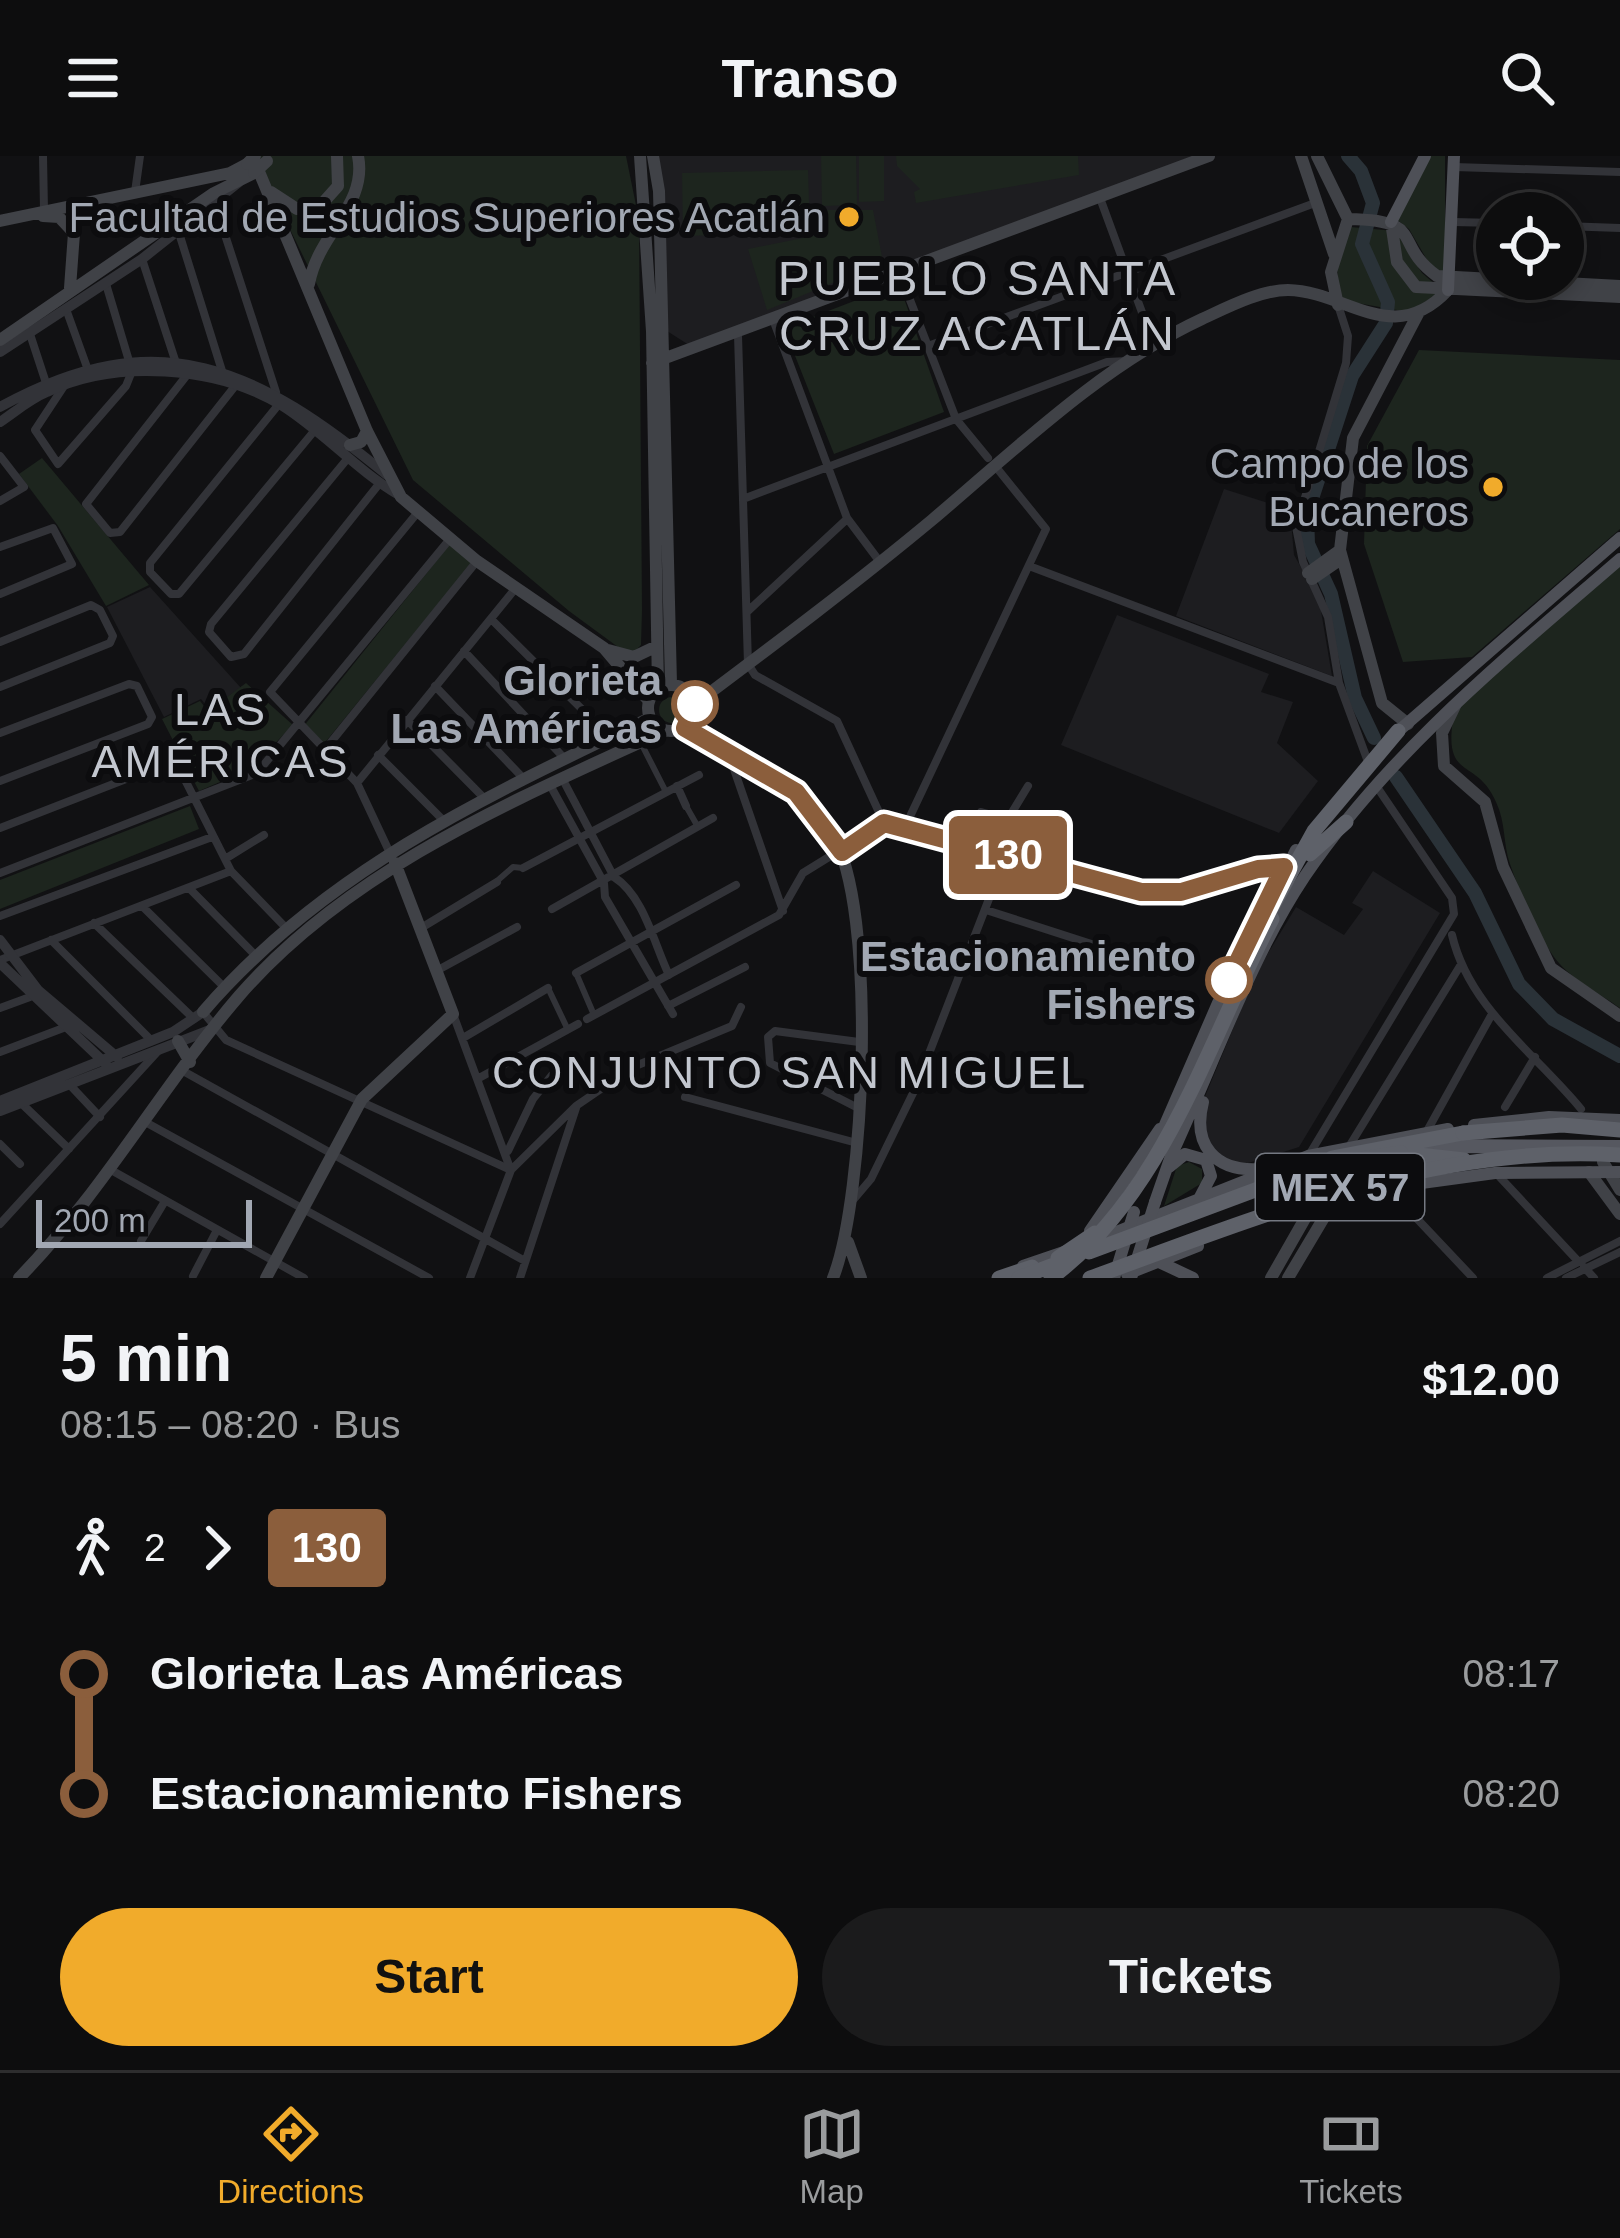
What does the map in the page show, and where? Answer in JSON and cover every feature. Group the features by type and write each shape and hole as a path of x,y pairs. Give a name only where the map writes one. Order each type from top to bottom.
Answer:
{"highway":[{"path":"1060,1256 1095,1232 1149,1159 1314,831 1403,727"},
{"path":"1052,1278 1107,1231 1142,1179 1269,919 1318,844 1346,822"},
{"path":"1000,1278 1347,1152 1487,1130 1562,1125 1620,1130"},
{"name":"MEX 57","path":"1029,1278 1321,1168 1404,1149 1613,1162"},
{"path":"1019,1278 1347,1152 1613,1162"},
{"path":"1090,1278 1270,1212 1464,1160"},
{"name":"MEX 57","path":"1074,1278 1334,1189 1512,1161 1613,1162"}],"main road":[{"path":"266,185 297,209 321,205 338,186 337,156"},
{"path":"309,285 321,241 355,195 358,156"},
{"path":"640,156 658,361 657,646 650,718"},
{"path":"652,156 659,191 662,331 654,692"},
{"path":"658,361 703,349 1209,156"},
{"path":"1301,156 1334,254"},
{"path":"1317,156 1354,219"},
{"path":"1425,156 1386,221 1404,278 1415,287 1620,286"},
{"path":"0,221 135,194 255,160"},
{"path":"255,160 385,481 449,540 604,648 654,692 686,690 695,704"},
{"path":"0,340 70,288 214,193 239,182 255,160"},
{"path":"1403,727 1382,703 1336,558 1353,438 1419,312 1450,284 1454,161"},
{"path":"0,221 52,216 69,224 74,233 70,288"},
{"path":"1354,219 1386,221 1408,234 1430,272 1450,284 1620,297"},
{"path":"1338,305 1331,283 1334,254 1354,219"},
{"path":"688,724 695,704 880,563 992,462 1129,361 1205,317 1268,293 1304,292 1354,312 1419,312"},
{"path":"662,331 676,348 703,349"},
{"path":"349,451 362,442 367,430"},
{"path":"1060,1256 1098,1223 1153,1143 1284,867 1367,759 1620,538"},
{"path":"1312,575 1336,558"},
{"path":"1131,1278 1164,1172 1280,922 1346,822 1457,700 1620,559"},
{"path":"604,648 634,657 657,646"},
{"path":"1432,702 1457,700"},
{"path":"1457,700 1442,733 1444,766 1479,794 1493,817 1503,867 1550,968 1620,1016"},
{"path":"198,1016 286,928 389,851 484,798 650,718"},
{"path":"650,718 664,731"},
{"path":"19,1278 111,1170 214,1028 298,939 396,866 470,825 555,781 688,724 796,792 842,852 858,916 859,1108 848,1241 832,1278"},
{"path":"461,811 470,825"},
{"path":"266,1278 362,1100 453,1014 389,851"},
{"path":"175,1037 187,1067"},
{"path":"1210,1072 1198,1122 1207,1152 1238,1169 1274,1168"},
{"path":"1115,1278 1174,1101"},
{"path":"988,1278 1060,1256 1308,1156 1518,1119 1620,1120"},
{"path":"1164,1172 1185,1154 1202,1156 1211,1176 1198,1201"},
{"path":"1115,1278 1339,1194 1495,1173 1588,1172 1613,1162 1620,1190"},
{"path":"1588,1172 1620,1214"},
{"path":"1288,1278 1339,1194"},
{"path":"1271,1278 1316,1201"},
{"path":"848,1241 861,1278"},
{"path":"1158,1262 1185,1269 1193,1278"}],"street":[{"path":"43,156 44,210"},
{"path":"135,194 140,156"},
{"path":"1454,161 1620,172"},
{"path":"0,352 142,259 239,182"},
{"path":"1100,198 1154,346"},
{"path":"928,346 1317,202"},
{"path":"215,204 278,398 315,430 376,467"},
{"path":"1453,222 1476,223"},
{"path":"1584,227 1620,228"},
{"path":"179,232 222,377"},
{"path":"142,259 176,363"},
{"path":"900,274 956,419 1047,525 905,827"},
{"path":"106,284 131,367 126,386 58,464 35,430 65,381 88,370 131,367 176,363 278,398 349,451"},
{"path":"1338,305 1348,336 1346,363 1298,510 1298,542 1328,617 1340,683 1367,759"},
{"path":"66,308 88,370"},
{"path":"774,322 848,518 880,563"},
{"path":"29,331 47,386"},
{"path":"738,335 748,664 755,675 837,721 884,823"},
{"path":"743,499 1073,374 1129,361"},
{"path":"0,407 47,386 131,367 222,377"},
{"path":"1073,374 1088,393"},
{"path":"187,375 85,507 115,534 238,382"},
{"path":"0,422 47,386"},
{"path":"278,398 148,568 175,596 315,430"},
{"path":"349,451 208,628 237,658 385,481"},
{"path":"0,455 23,491 0,501"},
{"path":"389,851 357,783 269,692 418,512"},
{"path":"747,612 848,518"},
{"path":"0,547 53,528 72,564 0,593"},
{"path":"0,873 256,773 449,540"},
{"path":"327,748 477,561"},
{"path":"1029,566 1340,683"},
{"path":"357,783 516,587"},
{"path":"0,642 96,606 113,640 0,687"},
{"path":"491,619 610,737"},
{"path":"464,652 565,759"},
{"path":"0,733 134,684 151,722 0,781"},
{"path":"435,686 524,779"},
{"path":"407,719 484,798"},
{"path":"640,742 666,792"},
{"path":"727,748 784,912"},
{"path":"378,755 443,820"},
{"path":"0,828 175,760 231,871 298,939"},
{"path":"420,928 496,882 513,866 524,868 699,775"},
{"path":"555,781 614,877 626,885 669,975"},
{"path":"555,781 604,883 605,897 671,1010 745,967"},
{"path":"677,786 698,827"},
{"path":"989,850 1028,787"},
{"path":"1308,1156 1455,906 1379,791"},
{"path":"981,812 1007,819"},
{"path":"552,909 712,818"},
{"path":"479,1078 784,912 803,873 884,823 1158,894 1284,867"},
{"path":"225,859 264,835"},
{"path":"0,916 213,836"},
{"path":"854,1199 871,1179 916,1087 1006,855"},
{"path":"3,960 231,871"},
{"path":"582,1022 576,973 736,885"},
{"path":"188,887 256,955"},
{"path":"142,906 224,987"},
{"path":"986,910 1107,949"},
{"path":"94,923 226,1040 511,1170"},
{"path":"436,971 517,927"},
{"path":"1453,935 1460,966 1492,1014 1589,1119"},
{"path":"0,940 3,960 30,997 70,1025"},
{"path":"51,940 155,1045"},
{"path":"3,960 114,1062"},
{"path":"1347,1152 1460,966"},
{"path":"463,1038 548,988 582,1022"},
{"path":"0,1008 30,997"},
{"path":"470,1278 511,1170 576,1106 633,1067 732,1026 741,1007"},
{"path":"453,1014 511,1170"},
{"path":"1426,1132 1492,1014"},
{"path":"175,1037 198,1016"},
{"path":"0,1052 70,1025"},
{"path":"0,1112 17,1099 175,1037 214,1028"},
{"path":"859,1042 769,1032 766,1060 859,1108"},
{"path":"0,1224 100,1117 155,1045"},
{"path":"1505,1107 1535,1057"},
{"path":"0,1101 69,1084 114,1062"},
{"path":"187,1067 332,1155 525,1261"},
{"path":"507,1153 533,1099 552,1075"},
{"path":"69,1084 100,1117"},
{"path":"685,1097 858,1144"},
{"path":"17,1099 69,1149"},
{"path":"520,1278 576,1106"},
{"path":"147,1123 429,1278"},
{"path":"0,1144 20,1164"},
{"path":"111,1170 304,1278"},
{"path":"1495,1173 1594,1278"},
{"path":"1388,1188 1473,1278"},
{"path":"141,1241 165,1200"},
{"path":"193,1276 217,1229"},
{"path":"1547,1278 1620,1240"},
{"path":"1566,1278 1581,1263 1620,1252"}],"shaded area":[{"path":"254,156 626,156 639,220 642,610 641,645 634,652 622,650 569,611 413,480"},
{"name":"Facultad de Estudios Superiores Acatlán","path":"658,156 1199,156 689,345 667,331"},
{"path":"821,156 856,156 857,205 822,206"},
{"path":"859,156 884,156 884,201 859,202"},
{"path":"896,156 1078,156 1079,175 916,203 914,192 920,189 897,166"},
{"path":"1429,156 1445,156 1445,273 1433,270 1409,229 1396,219"},
{"path":"808,170 810,233 683,236 682,173"},
{"path":"826,210 873,210 883,262 767,310 748,249 823,234"},
{"path":"1351,227 1395,231 1422,273 1443,291 1408,312 1340,300 1337,269"},
{"path":"900,287 944,412 834,454 784,328"},
{"name":"Campo de los Bucaneros","path":"1419,350 1620,360 1620,529 1472,657 1403,662 1364,544 1367,446"},
{"name":"LAS AMÉRICAS","path":"42,458 149,585 106,606 58,526 19,474"},
{"path":"1224,489 1290,510 1294,555 1319,599 1332,676 1176,616"},
{"path":"450,544 473,561 323,745 303,727"},
{"path":"1620,559 1620,1008 1568,972 1547,947 1510,864 1496,802 1455,757 1452,727 1457,700"},
{"path":"150,587 241,688 209,709 201,699 164,717 107,607"},
{"path":"1117,615 1269,674 1261,692 1293,702 1277,743 1318,781 1279,833 1061,745"},
{"name":"LAS AMÉRICAS","path":"246,683 293,725 250,769 199,791 162,719 200,701 208,711"},
{"name":"Glorieta Las Américas","path":"672,697 685,710 672,723 659,710"},
{"name":"LAS AMÉRICAS","path":"190,806 199,829 0,909 0,880"},
{"path":"1373,871 1440,913 1299,1147 1245,1164 1226,1163 1199,1134 1204,1099 1256,973 1296,907 1344,935 1363,909 1352,903"},
{"path":"1189,1162 1202,1169 1202,1183 1164,1206 1177,1166"}],"waterway":[{"path":"1348,156 1361,171 1373,203 1362,244 1388,302 1386,323 1352,376 1307,514 1308,544 1331,594 1355,698 1374,738"},
{"path":"1396,777 1475,893 1519,984 1553,1019 1620,1056"}],"bus line":[{"name":"130","path":"695,704 685,728 727,748 796,792 816,812 842,852 884,823 1158,894 1284,867 1229,980"}],"place":[{"name":"Facultad de Estudios Superiores Acatlán","path":"849,217"},
{"name":"Campo de los Bucaneros","path":"1493,487"},
{"name":"Glorieta Las Américas","path":"695,704"},
{"name":"Estacionamiento Fishers","path":"1229,980"}],"district":[{"name":"PUEBLO SANTA CRUZ ACATLÁN","path":"978,306"},
{"name":"LAS AMÉRICAS","path":"221,735"},
{"name":"CONJUNTO SAN MIGUEL","path":"790,1072"}]}
